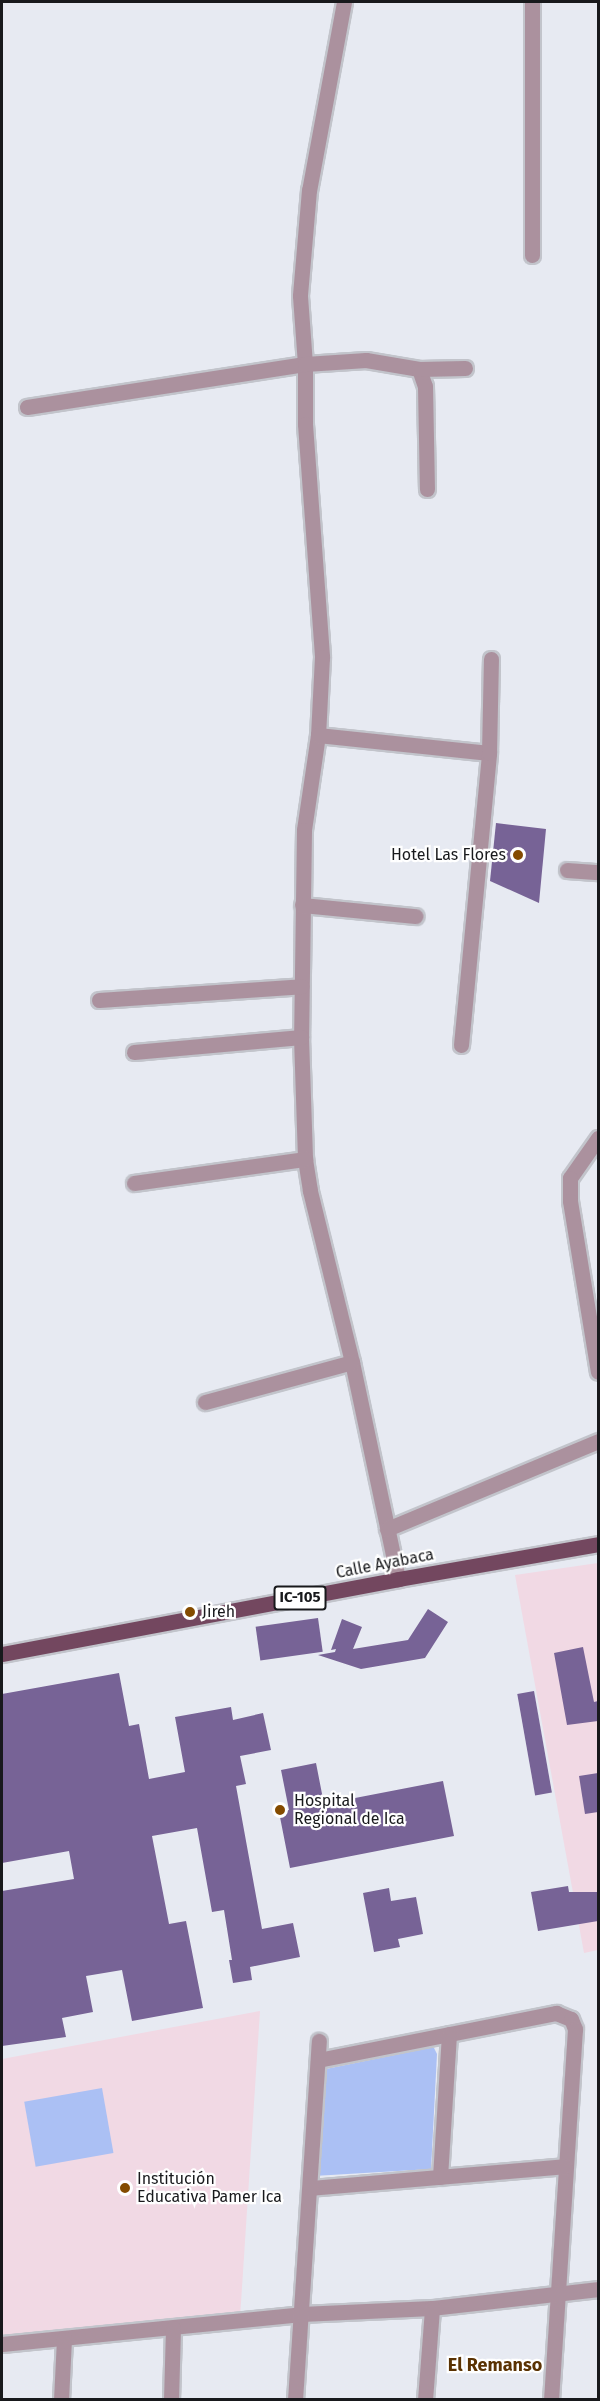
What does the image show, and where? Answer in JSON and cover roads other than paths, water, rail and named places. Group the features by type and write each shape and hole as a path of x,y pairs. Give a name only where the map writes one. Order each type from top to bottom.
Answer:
{"main road":[{"name":"Calle Ayabaca","path":"2,1654 398,1579 598,1544"}],"street":[{"path":"344,2 309,190 300,296 305,364 305,424 322,657 318,735 306,802 302,905 301,1037 305,1159 310,1191 352,1362 398,1579"},
{"path":"532,2 532,255"},
{"path":"27,407 305,364 366,360 419,369 465,368"},
{"path":"419,369 425,386 427,489"},
{"path":"462,1045 489,753 491,659"},
{"path":"318,735 489,753"},
{"path":"567,870 598,872"},
{"path":"302,905 415,916"},
{"path":"99,1000 302,986"},
{"path":"134,1052 301,1037"},
{"path":"598,1138 570,1178 570,1201 598,1372"},
{"path":"134,1183 305,1159"},
{"path":"206,1402 352,1362"},
{"path":"387,1529 598,1441"},
{"path":"318,2060 556,2013 571,2019 575,2029 565,2166 560,2295 551,2400"},
{"path":"440,2177 449,2034"},
{"path":"295,2400 319,2041"},
{"path":"310,2188 565,2166"},
{"path":"2,2344 301,2314 432,2308 598,2289"},
{"path":"425,2400 432,2308"},
{"path":"171,2400 173,2328"},
{"path":"61,2400 64,2338"}],"place":[{"name":"Hotel Las Flores","path":"518,855"},
{"name":"Jireh","path":"190,1612"},
{"name":"Hospital Regional de Ica","path":"280,1810"},
{"name":"Institución Educativa Pamer Ica","path":"125,2188"}],"district":[{"name":"El Remanso","path":"495,2365"}]}
